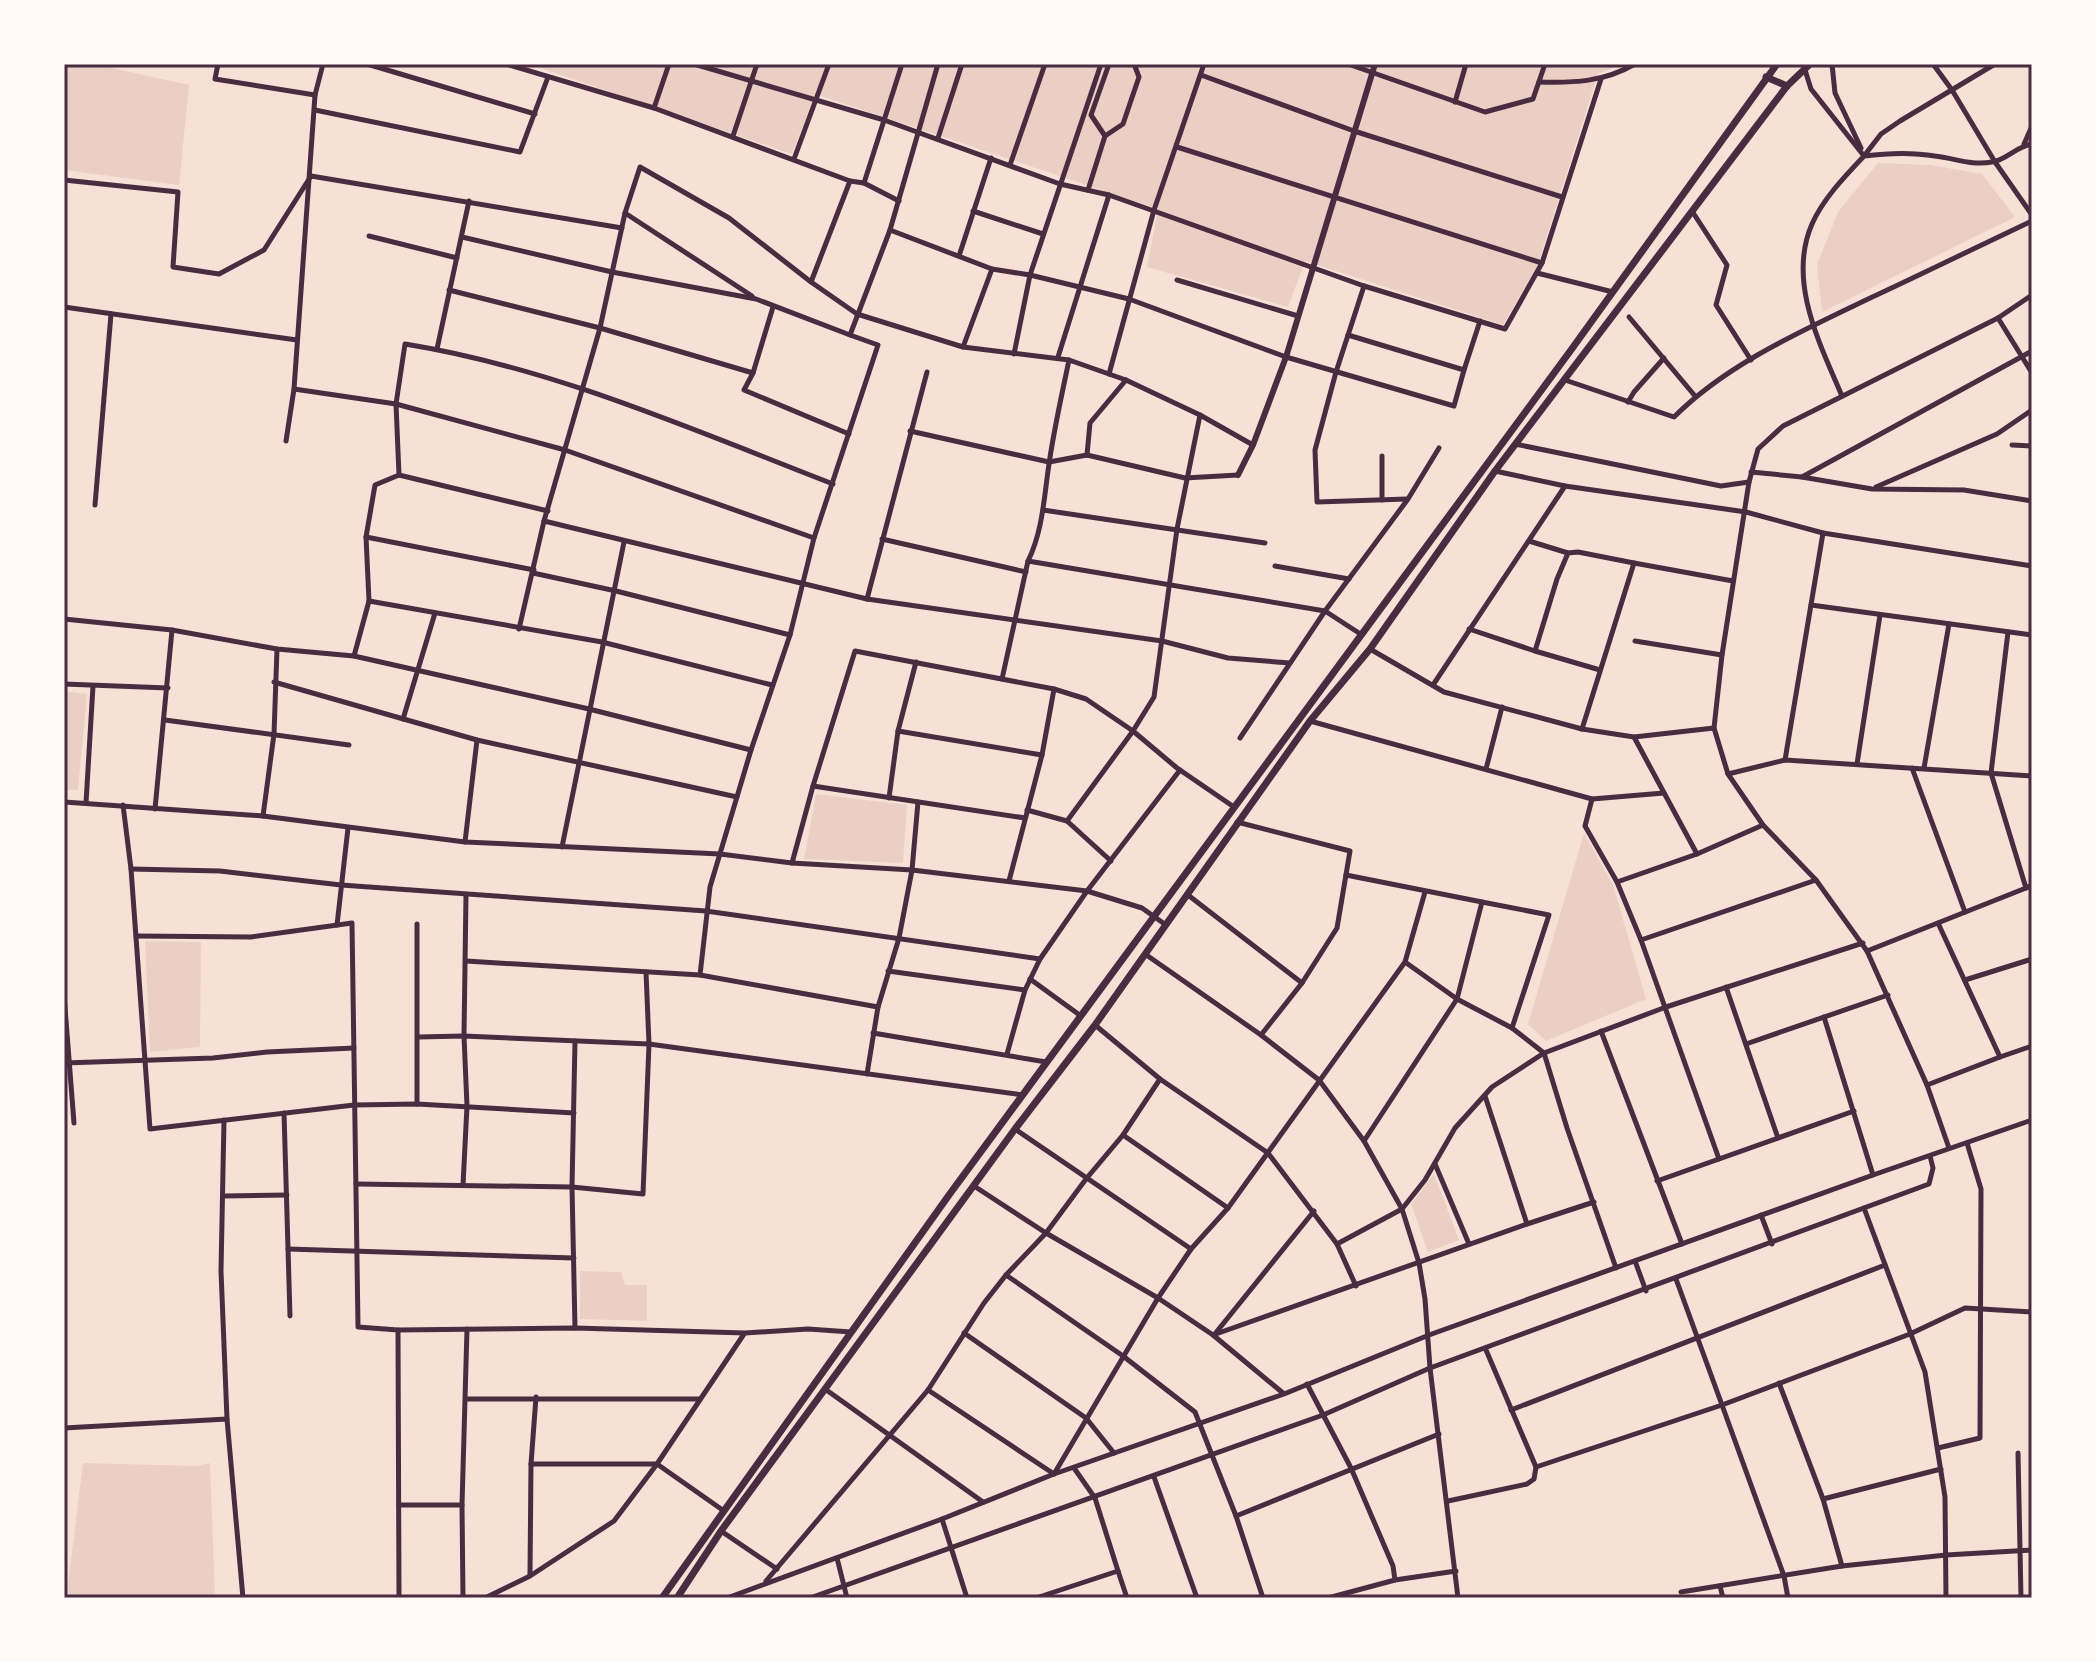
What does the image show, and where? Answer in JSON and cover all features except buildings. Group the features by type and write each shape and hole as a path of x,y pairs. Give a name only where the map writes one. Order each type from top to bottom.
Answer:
{"main road":[{"path":"662,1598 1023,1095 1777,64"},
{"path":"677,1598 721,1531 1015,1129 1095,1025 1310,721 1370,649 1564,379 1787,86 1807,67"},
{"path":"1766,77 1787,86"}],"street":[{"path":"218,64 215,79 315,95"},
{"path":"286,441 294,389 315,95 323,64"},
{"path":"367,64 535,114"},
{"path":"508,64 654,108 850,181 864,183 899,201"},
{"path":"654,108 669,64"},
{"path":"694,64 884,120 1060,184 1109,195 1364,286 1505,329 1542,263 1601,79"},
{"path":"733,136 757,64"},
{"path":"794,159 829,64"},
{"path":"864,183 902,64"},
{"path":"850,335 890,230 938,64"},
{"path":"938,138 962,64"},
{"path":"1010,165 1045,64"},
{"path":"1014,354 1030,275 1101,64"},
{"path":"1105,136 1091,115 1109,64"},
{"path":"1088,190 1105,136 1123,124 1139,77 1134,64"},
{"path":"1109,374 1154,210 1204,64"},
{"path":"1348,64 1374,68 1485,112 1533,99 1545,64"},
{"path":"1455,102 1466,64"},
{"path":"1539,82 1579,83 1601,79 1635,64"},
{"path":"1840,64 1833,66 1835,93 1864,156"},
{"path":"1933,64 2032,215"},
{"path":"1842,396 1813,326 1804,272 1805,247 1812,223 1842,180 1881,134 1995,64"},
{"path":"1807,67 1811,89 1864,156"},
{"path":"910,431 1049,462 1087,455 1185,478 1238,475 1253,445 1286,357 1374,68"},
{"path":"1201,75 1354,131 1562,197"},
{"path":"315,110 520,152 548,77"},
{"path":"2023,145 2032,126"},
{"path":"1864,156 1916,153 1969,164 1995,162 2023,145 2032,144"},
{"path":"1177,147 1542,263"},
{"path":"959,256 991,158"},
{"path":"519,629 544,521 600,328 625,213 640,167 729,218 857,314 963,347 1069,360 1126,380 1200,415 1253,445"},
{"path":"64,180 178,192 173,267 219,274 264,250 311,176"},
{"path":"311,176 622,228"},
{"path":"811,282 850,181"},
{"path":"1058,357 1109,195"},
{"path":"437,349 469,201"},
{"path":"973,211 1043,234"},
{"path":"1692,211 1727,265 1716,305 1751,360"},
{"path":"625,213 756,299 878,345 814,538 790,635 720,854 706,911 700,975"},
{"path":"1564,379 1674,417 1695,396 1813,326 2032,221"},
{"path":"890,230 992,269 1129,299 1286,357 1454,406 1480,321"},
{"path":"369,236 457,258"},
{"path":"462,237 612,272 756,299"},
{"path":"963,347 992,269"},
{"path":"1537,273 1613,292"},
{"path":"1177,280 1298,316"},
{"path":"1364,286 1315,450 1317,502 1408,499"},
{"path":"449,290 600,328 753,373"},
{"path":"1949,1148 1927,1085 1863,943 1816,880 1763,825 1728,774 1714,728 1733,581 1749,482 1758,449 1783,426 1998,318 2032,295"},
{"path":"64,307 297,340"},
{"path":"773,307 753,373 744,390 849,434"},
{"path":"95,505 111,314"},
{"path":"1629,317 1695,396"},
{"path":"1998,318 2032,373"},
{"path":"1348,335 1464,370"},
{"path":"399,475 396,404 405,344 437,349 583,387 833,484"},
{"path":"1802,477 2032,351"},
{"path":"1628,402 1664,358"},
{"path":"1002,679 1028,561 1036,543 1043,510 1069,360"},
{"path":"867,599 927,372"},
{"path":"1087,455 1090,423 1126,380"},
{"path":"294,389 396,404 565,450 814,538"},
{"path":"1872,489 1997,434 2032,410"},
{"path":"1067,821 1154,697 1185,478 1200,415"},
{"path":"1515,444 1721,486 1749,482"},
{"path":"2012,445 2032,446"},
{"path":"1240,738 1325,611 1408,499 1439,448"},
{"path":"1382,456 1382,500"},
{"path":"1495,471 1565,486 1746,512 1823,533 2032,566"},
{"path":"1751,472 1872,489 1964,490 2032,501"},
{"path":"354,656 369,601 366,537 375,485 399,475 548,511"},
{"path":"1433,685 1565,486"},
{"path":"1043,510 1265,543"},
{"path":"544,521 867,599 1162,641 1228,658 1290,663"},
{"path":"1785,760 1823,533"},
{"path":"366,537 534,572 790,635"},
{"path":"882,539 1026,572"},
{"path":"1529,541 1568,553 1578,552 1733,581"},
{"path":"562,847 624,542"},
{"path":"1535,651 1568,553"},
{"path":"1028,561 1325,611 1362,635"},
{"path":"1582,729 1634,563"},
{"path":"1275,566 1349,579"},
{"path":"369,601 602,642 772,685"},
{"path":"1811,605 2032,635"},
{"path":"403,719 435,613"},
{"path":"1857,764 1880,615"},
{"path":"64,619 172,630 277,649 354,656 589,709 751,750"},
{"path":"1924,768 1949,624"},
{"path":"1469,629 1600,670"},
{"path":"155,809 172,630"},
{"path":"1867,951 2029,886 1991,773 2008,632"},
{"path":"1635,641 1722,655"},
{"path":"263,816 274,734 277,649"},
{"path":"1370,649 1444,692 1582,729 1634,737 1714,728"},
{"path":"792,863 855,651 1054,689 1086,699 1235,807"},
{"path":"889,798 898,731 916,662"},
{"path":"274,682 477,740 737,797"},
{"path":"64,684 168,688"},
{"path":"86,803 93,686"},
{"path":"1009,881 1042,755 1054,689"},
{"path":"1486,769 1502,707"},
{"path":"165,720 349,745"},
{"path":"1310,721 1592,799 1664,793"},
{"path":"898,731 1042,755"},
{"path":"1634,737 1697,854"},
{"path":"465,842 477,740"},
{"path":"1728,774 1785,760 2032,776"},
{"path":"1912,768 1965,912"},
{"path":"1007,1054 1025,990 1040,959 1087,891 1180,770"},
{"path":"813,786 1025,818"},
{"path":"1592,799 1585,826 1617,882 1641,940 1719,1159"},
{"path":"64,802 263,816 465,842 720,854 792,863 912,870 1087,891 1142,908 1166,925"},
{"path":"867,1074 878,1007 899,938 912,870 918,802"},
{"path":"123,805 131,869 150,1129 354,1105 417,1104 574,1113"},
{"path":"1027,810 1067,821 1111,861"},
{"path":"1237,822 1350,851 1337,928 1302,983 1261,1035"},
{"path":"1617,882 1697,854 1763,825"},
{"path":"337,925 348,828"},
{"path":"131,869 220,871 341,885 706,911 1040,959"},
{"path":"1346,875 1549,915 1512,1028"},
{"path":"1641,940 1816,880"},
{"path":"1054,1474 1158,1298 1191,1249 1228,1208 1405,962 1425,892"},
{"path":"463,1185 467,1106 464,1036 466,895"},
{"path":"1188,895 1302,983"},
{"path":"1364,1141 1457,999 1482,902"},
{"path":"136,936 251,937 352,923 358,1327 398,1330 575,1328 745,1333 808,1329 851,1332"},
{"path":"1938,923 2000,1057"},
{"path":"417,924 417,1104"},
{"path":"1337,1244 1402,1209 1435,1163 1455,1128 1492,1087 1544,1053 1666,1007 1863,943"},
{"path":"1144,954 1261,1035 1319,1080 1364,1141 1402,1209 1419,1263 1458,1598"},
{"path":"1965,980 2032,960"},
{"path":"466,961 700,975 878,1007"},
{"path":"1405,962 1457,999 1512,1028 1544,1053 1616,1268"},
{"path":"888,971 1025,990"},
{"path":"356,1184 572,1187 643,1194 649,1044 646,972"},
{"path":"1030,979 1082,1016"},
{"path":"1726,987 1778,1138"},
{"path":"64,995 74,1123"},
{"path":"1745,1044 1888,995"},
{"path":"1824,1017 1873,1175"},
{"path":"1095,1025 1160,1079 1268,1153 1337,1244 1356,1286"},
{"path":"1601,1031 1682,1244"},
{"path":"873,1033 1047,1063"},
{"path":"418,1037 649,1044 1023,1095"},
{"path":"575,1041 572,1187 575,1328"},
{"path":"1927,1085 2032,1046"},
{"path":"67,1062 213,1058 354,1048"},
{"path":"766,1582 892,1436 928,1390 1006,1275 1046,1233 1123,1135 1160,1079"},
{"path":"1485,1095 1527,1224"},
{"path":"1657,1181 1854,1111"},
{"path":"284,1113 290,1316"},
{"path":"224,1120 221,1271 227,1419 243,1598"},
{"path":"727,1598 1054,1474 1284,1394 1429,1335 2032,1120"},
{"path":"1015,1129 1191,1249"},
{"path":"1123,1135 1228,1208"},
{"path":"1938,1448 1980,1438 1981,1189 1967,1143"},
{"path":"810,1598 1213,1456 1323,1415 1430,1368 1486,1350 1929,1184 1933,1168 1930,1156"},
{"path":"1435,1163 1469,1244"},
{"path":"974,1186 1046,1233 1158,1298 1213,1335 1284,1394"},
{"path":"224,1196 287,1195"},
{"path":"1213,1335 1594,1202"},
{"path":"1864,1208 1925,1372 1945,1497 1946,1598"},
{"path":"1213,1335 1314,1211"},
{"path":"1761,1215 1772,1244"},
{"path":"288,1249 574,1258"},
{"path":"1635,1261 1646,1291"},
{"path":"1511,1410 1885,1265"},
{"path":"1006,1275 1123,1356 1195,1412 1236,1516 1263,1598"},
{"path":"1676,1279 1784,1576 1788,1598"},
{"path":"1536,1467 1722,1405 1910,1334 1965,1308 2032,1312"},
{"path":"463,1598 467,1329"},
{"path":"398,1330 399,1598"},
{"path":"485,1598 530,1576 614,1521 657,1464 745,1333"},
{"path":"964,1333 1086,1418 1114,1453"},
{"path":"1448,1501 1527,1484 1534,1479 1536,1467 1486,1350"},
{"path":"1779,1383 1823,1499 1842,1566"},
{"path":"1307,1384 1351,1468 1393,1566 1395,1580"},
{"path":"825,1389 983,1502"},
{"path":"928,1390 1054,1474"},
{"path":"530,1576 531,1464 536,1397"},
{"path":"466,1399 700,1399"},
{"path":"64,1428 227,1419"},
{"path":"1236,1516 1439,1434"},
{"path":"2018,1453 2021,1598"},
{"path":"531,1464 657,1464 724,1511"},
{"path":"1074,1468 1095,1498 1127,1598"},
{"path":"1823,1499 1941,1469"},
{"path":"1154,1477 1197,1598"},
{"path":"399,1505 462,1505"},
{"path":"942,1519 967,1598"},
{"path":"721,1531 777,1569"},
{"path":"1681,1592 1842,1566 2032,1550"},
{"path":"837,1558 847,1598"},
{"path":"1036,1598 1118,1571"},
{"path":"1328,1598 1395,1580 1456,1571"},
{"path":"1720,1586 1723,1598"}],"shaded area":[{"path":"64,64 94,64 189,85 179,185 64,170"},
{"path":"529,64 1623,64 1598,74 1538,264 1503,325 1305,261 1288,307 1147,267 1158,209 815,94 792,154"},
{"path":"1878,163 1930,165 1982,174 2015,217 1822,312 1817,265 1838,212"},
{"path":"64,691 87,694 78,790 64,790"},
{"path":"816,794 907,805 903,863 804,859"},
{"path":"1584,833 1613,885 1646,999 1546,1041 1528,1024"},
{"path":"145,941 201,942 200,1047 150,1052"},
{"path":"1434,1174 1459,1240 1428,1252 1411,1204"},
{"path":"580,1271 621,1272 625,1285 647,1285 647,1321 580,1319"},
{"path":"83,1463 198,1466 210,1463 215,1598 69,1598 68,1584"}]}
